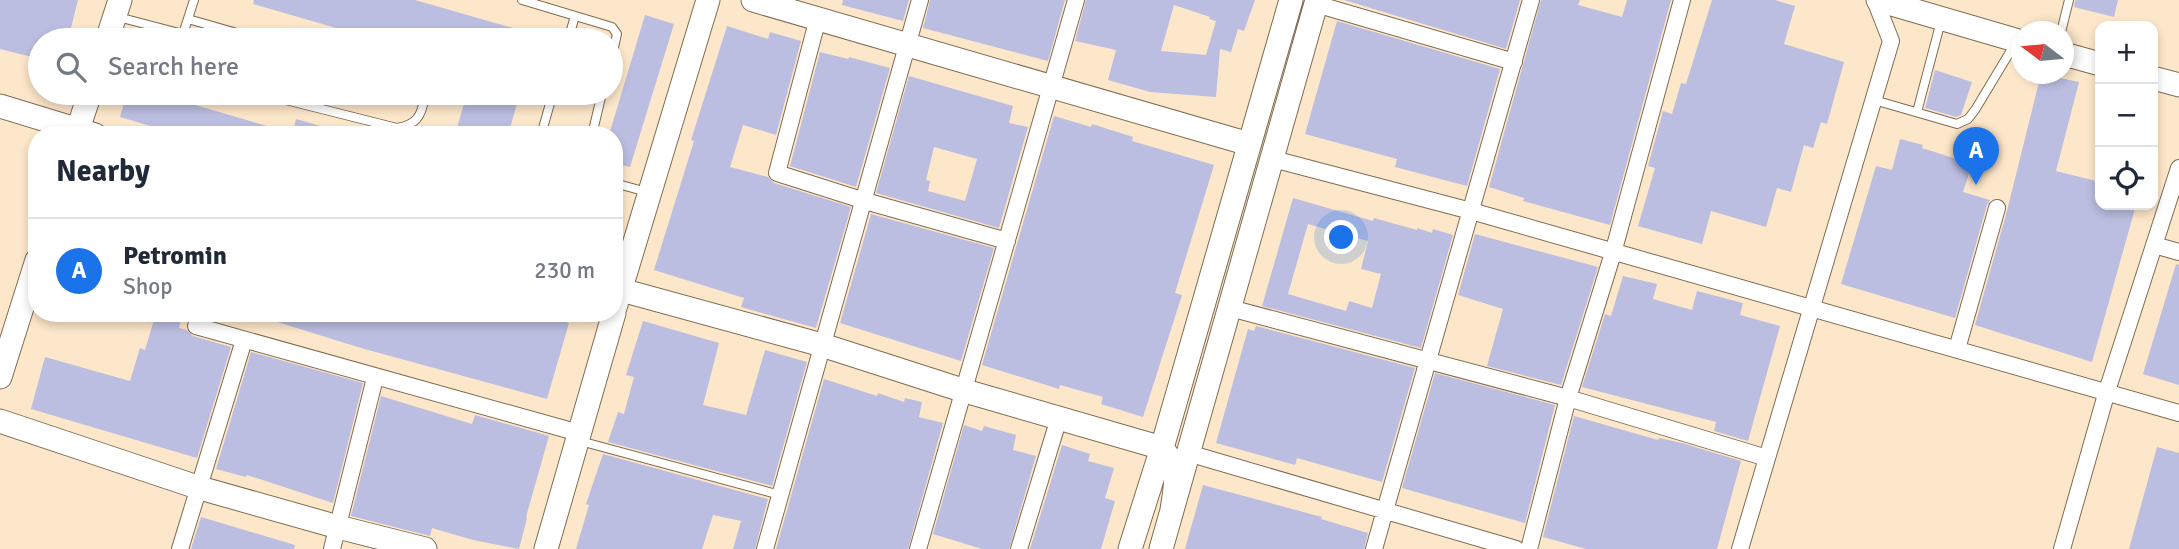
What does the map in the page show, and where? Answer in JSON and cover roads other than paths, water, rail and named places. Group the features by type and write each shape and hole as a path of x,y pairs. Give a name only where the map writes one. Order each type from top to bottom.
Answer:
{"street":[{"path":"623,279 708,0"},
{"path":"753,0 1249,144"},
{"path":"765,549 920,0"},
{"path":"922,548 1076,0"},
{"path":"1130,549 1162,448 1291,0"},
{"path":"1374,549 1531,0"},
{"path":"1529,549 1568,398 1613,253 1682,0"},
{"path":"1740,549 1891,41 1876,0 1919,5 1942,20 2011,39"},
{"path":"1161,549 1316,2 1514,62"},
{"path":"111,28 118,8"},
{"path":"818,18 777,173 1007,241"},
{"path":"2074,57 2095,63"},
{"path":"2158,79 2179,85"},
{"path":"84,126 88,105"},
{"path":"0,106 61,126"},
{"path":"1273,159 1471,211 2107,391 2179,414"},
{"path":"2062,549 2107,391 2179,168"},
{"path":"1957,349 1997,208"},
{"path":"2154,245 2179,252"},
{"path":"0,377 28,288"},
{"path":"623,302 822,345 965,391 1162,448 1175,467 1176,485 1172,510"},
{"path":"1230,308 1568,398 1767,458"},
{"path":"197,322 196,326 578,436"},
{"path":"546,549 610,322"},
{"path":"180,549 244,340"},
{"path":"335,538 376,378"},
{"path":"1019,549 1059,418"},
{"path":"0,421 200,488 335,538 425,549"},
{"path":"1188,453 1516,549"}],"lane":[{"path":"185,28 194,0"},
{"path":"522,0 613,28"},
{"path":"2064,21 2069,0"},
{"path":"118,8 162,28"},
{"path":"572,28 575,16"},
{"path":"188,19 219,28"},
{"path":"1917,112 1942,20"},
{"path":"1874,100 1957,124 1968,120 2011,53"},
{"path":"306,105 389,126"},
{"path":"409,126 417,121 423,105"},
{"path":"544,126 550,105"},
{"path":"594,126 600,105"},
{"path":"623,186 650,193"},
{"path":"578,436 780,495"}],"place":[{"name":"Petromin","path":"1976,185"}]}
